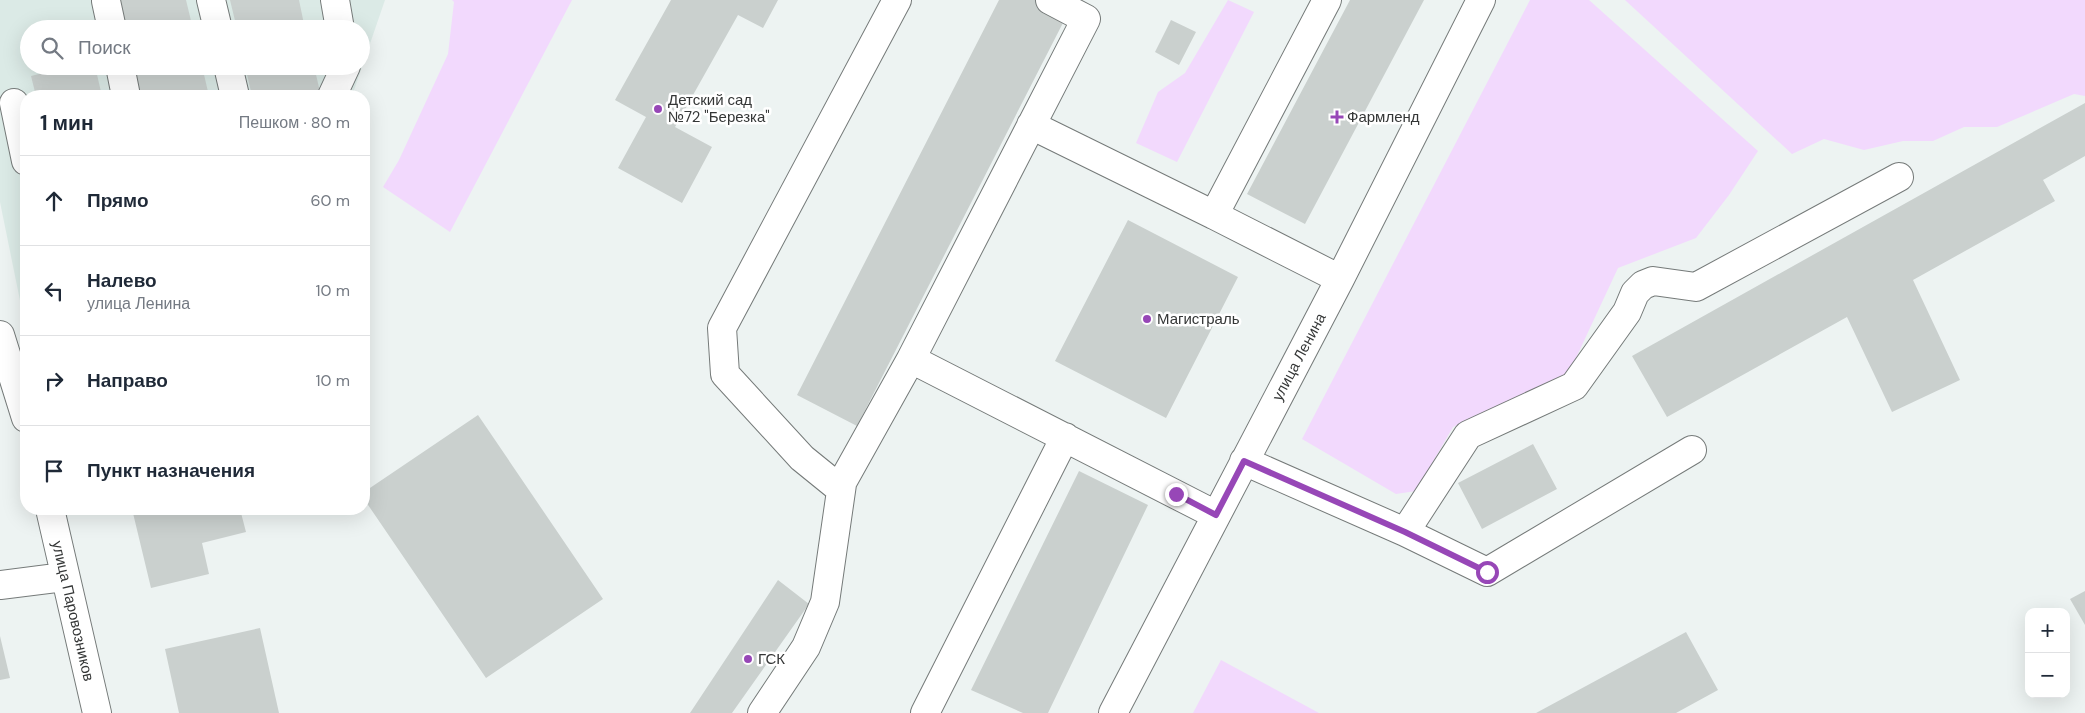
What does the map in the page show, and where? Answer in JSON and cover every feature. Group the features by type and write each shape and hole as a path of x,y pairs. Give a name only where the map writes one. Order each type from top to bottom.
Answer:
{"street":[{"path":"211,0 216,20"},
{"path":"334,0 338,20"},
{"path":"897,0 722,328 725,374 802,458 839,488 910,359 1092,10 1050,0"},
{"path":"1214,214 1327,0"},
{"name":"улица Ленина","path":"1113,713 1340,279 1481,0"},
{"path":"106,1 110,20"},
{"path":"122,75 125,90"},
{"path":"230,75 234,90"},
{"path":"335,90 342,75"},
{"path":"14,103 20,132"},
{"path":"1031,125 1214,214 1340,279"},
{"path":"1405,532 1468,435 1574,386 1627,312 1635,293 1643,285 1653,281 1696,287 1898,177"},
{"path":"0,336 20,399"},
{"path":"910,359 1216,515"},
{"path":"925,713 1066,437"},
{"path":"1244,461 1405,532 1487,572 1692,450"},
{"path":"762,713 806,647 825,602 842,484"},
{"name":"улица Паровозников","path":"51,515 64,577 97,713"},
{"path":"0,586 64,577"}],"shaded area":[{"path":"0,0 385,0 370,44 370,20 20,20 20,75 359,75 354,90 20,90 20,300 0,202"},
{"path":"452,0 572,0 450,232 383,187 399,160 448,54 454,2"},
{"path":"1228,0 1254,12 1177,162 1136,143 1158,92 1185,73"},
{"path":"1530,0 1589,0 1758,151 1729,195 1696,238 1618,268 1568,375 1453,427 1416,491 1396,494 1302,439"},
{"path":"1625,0 2085,0 2085,96 2074,94 1997,127 1964,127 1933,141 1903,141 1864,150 1824,139 1792,154"},
{"path":"1221,660 1319,713 1193,713"}],"building":[{"path":"115,0 186,0 191,20 120,20"},
{"path":"230,0 299,0 303,20 235,20"},
{"name":"Детский сад №72 \"Березка\"","path":"671,0 778,0 763,28 738,15 675,127 712,147 682,203 618,168 646,117 615,100"},
{"path":"999,0 1036,0 1067,15 857,426 797,395"},
{"path":"1350,0 1424,0 1305,224 1247,194"},
{"path":"1171,20 1196,32 1179,65 1155,52"},
{"path":"97,75 101,90 34,90 31,76"},
{"path":"133,75 204,75 208,90 137,90"},
{"path":"247,75 316,75 320,90 251,90"},
{"path":"2085,103 2085,156 2043,180 2055,201 1913,280 1960,380 1892,412 1847,317 1667,417 1632,356"},
{"name":"Магистраль","path":"1128,220 1238,277 1166,418 1055,361"},
{"path":"478,415 603,599 486,678 370,508 370,488"},
{"path":"1533,444 1557,489 1482,529 1458,483"},
{"path":"1079,471 1148,505 1048,713 1023,713 971,690"},
{"path":"133,515 242,515 246,532 202,543 209,574 151,588"},
{"name":"ГСК","path":"778,580 809,604 732,713 690,713"},
{"path":"2085,591 2085,625 2070,599"},
{"path":"260,628 279,713 179,713 165,649"},
{"path":"1686,632 1718,690 1676,713 1536,713"},
{"path":"0,636 10,678 0,680"}],"place":[{"name":"Детский сад №72 \"Березка\"","path":"658,109"},
{"name":"Фармленд","path":"1337,117"},
{"name":"Магистраль","path":"1147,319"},
{"name":"ГСК","path":"748,659"}],"route":[{"path":"1176,494 1216,515 1244,461 1405,532 1487,572"}]}
